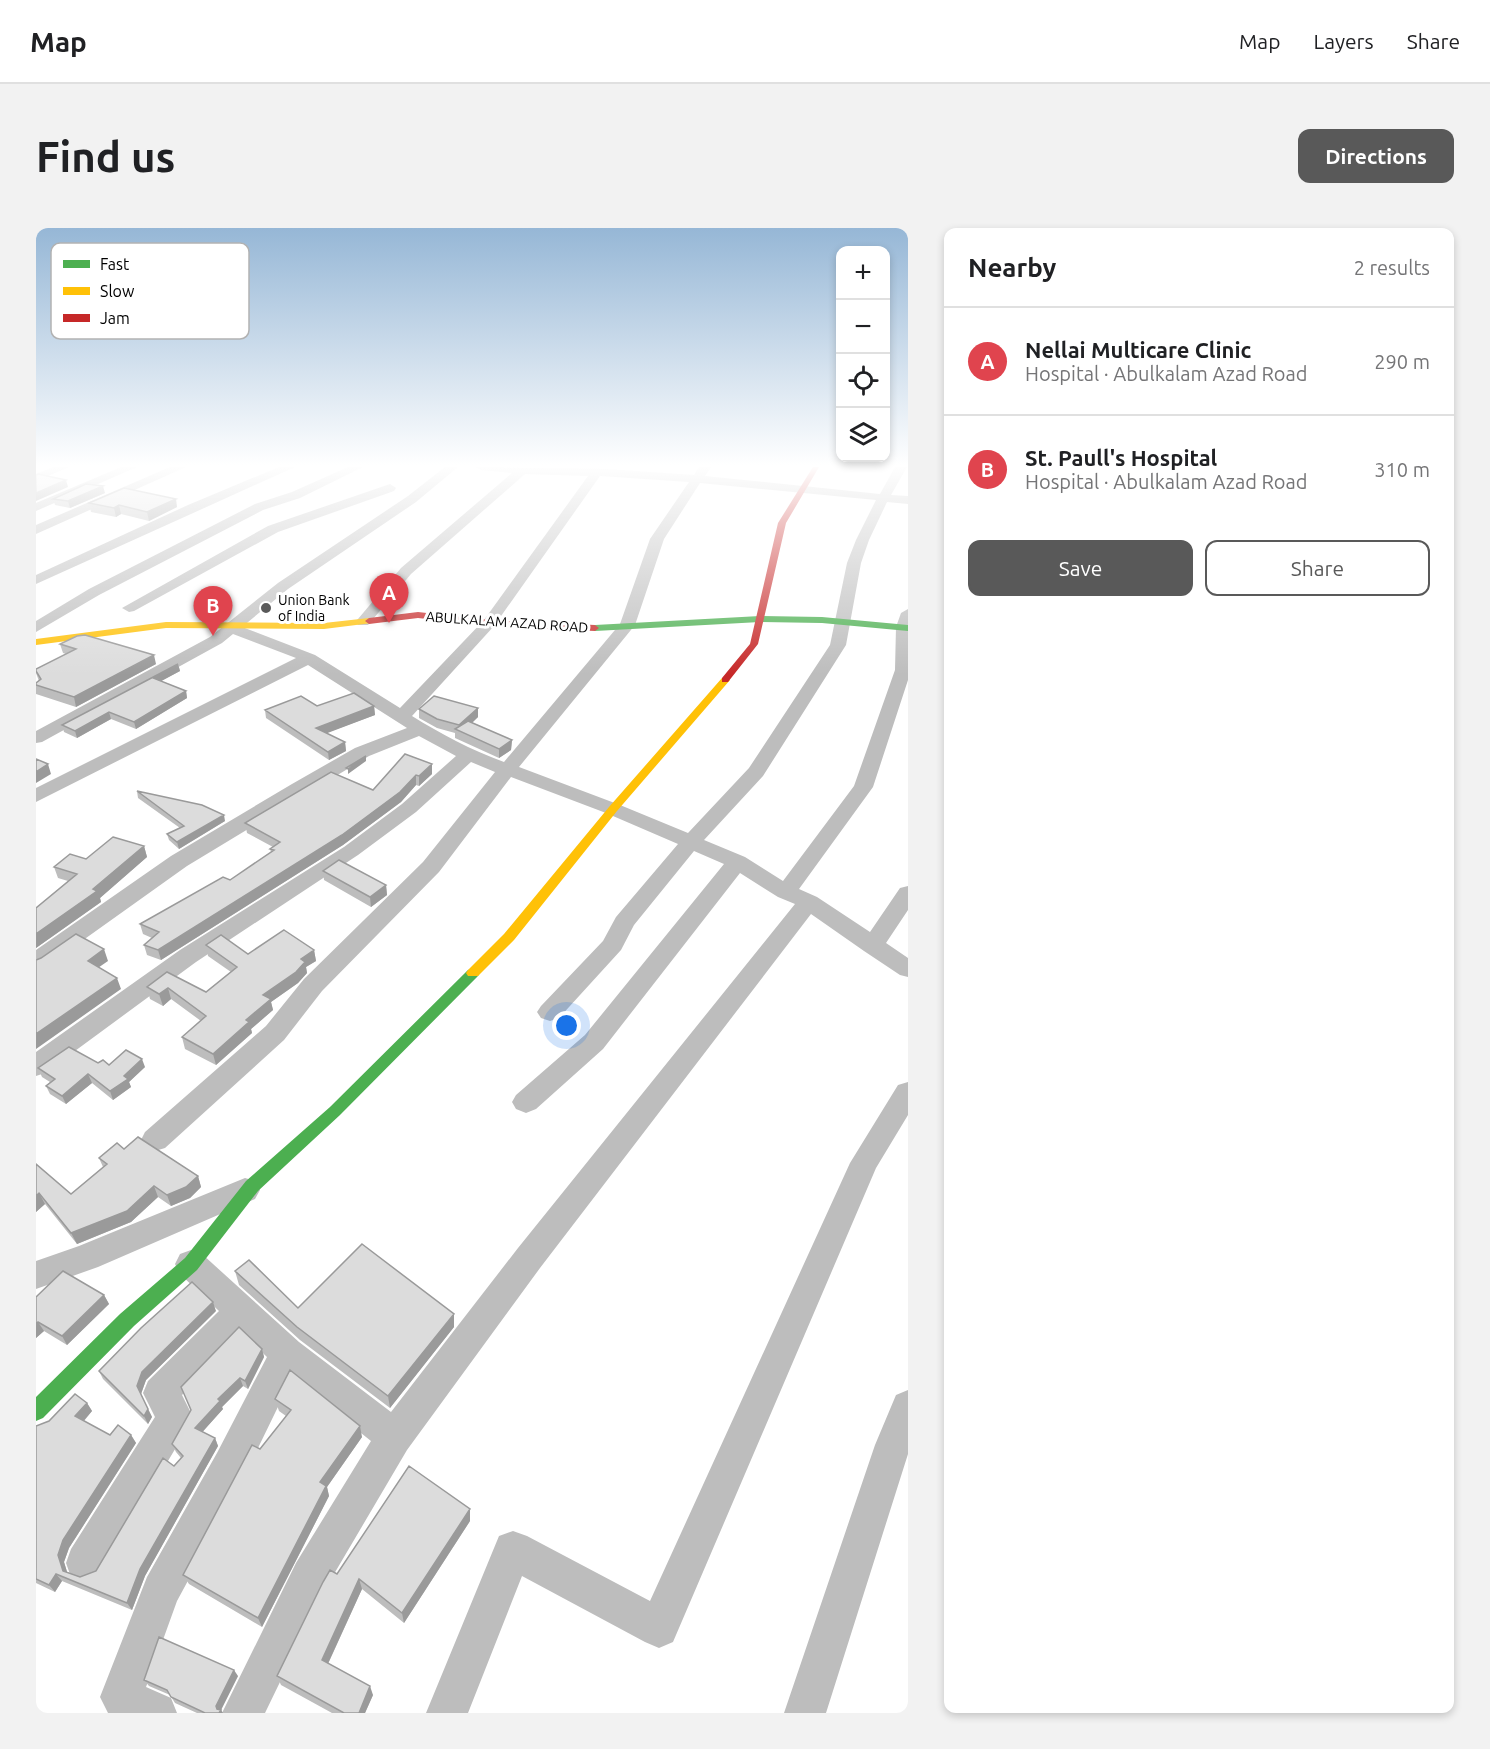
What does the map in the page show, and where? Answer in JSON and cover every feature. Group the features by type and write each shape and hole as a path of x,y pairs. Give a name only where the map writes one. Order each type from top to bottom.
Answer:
{"street":[{"path":"36,580 131,536"},
{"path":"38,639 94,592 202,536"},
{"path":"129,608 261,536"},
{"path":"36,738 216,640 283,586 356,536"},
{"path":"363,622 406,571 446,536"},
{"path":"402,716 489,623 551,536"},
{"path":"155,1140 275,1033 313,985 431,867 571,689 627,625 659,536"},
{"path":"36,1411 127,1320 191,1264 252,1186 335,1111 509,937 613,809 754,644 779,536"},
{"path":"550,1012 613,945 624,922 691,842 756,772 838,645 846,622 854,563 866,536"},
{"name":"ABULKALAM AZAD ROAD","path":"38,639 166,625 324,626 418,615 489,623 583,629 760,619 907,623"},
{"path":"243,1713 310,1577 394,1437 797,897 863,787 903,670 907,623"},
{"path":"234,626 309,658 420,729 468,755 613,809 737,861 908,969"},
{"path":"36,796 309,658"},
{"path":"36,962 179,861 299,788 362,752 420,729"},
{"path":"36,1066 188,956 351,851 409,808 468,755"},
{"path":"526,1102 594,1042 737,861"},
{"path":"872,946 908,893"},
{"path":"447,1713 513,1550 659,1628 864,1164 908,1092"},
{"path":"36,1275 87,1257 252,1186"},
{"path":"191,1264 287,1353 394,1437"},
{"path":"86,1563 175,1417 160,1393 241,1312"},
{"path":"156,1713 120,1697 161,1591 287,1353"},
{"path":"805,1713 889,1456 908,1407"}],"building":[{"path":"85,635 154,655 74,697 36,685 41,679 36,669 76,649 60,644"},
{"path":"178,664 153,678 186,691 134,722 109,712 75,731 62,725"},
{"path":"354,693 374,706 316,728 345,742 328,752 265,710 301,696 317,706"},
{"path":"434,696 478,708 459,725 437,719 419,709"},
{"path":"468,721 512,740 499,749 455,729"},
{"path":"405,754 432,764 419,776 416,775 400,792 342,835 158,950 144,945 159,932 140,924 223,877 230,880 274,850 270,849 280,842 245,823 331,772 373,790"},
{"path":"36,759 48,764 36,772"},
{"path":"137,791 202,805 224,815 177,842 167,834 184,826"},
{"path":"113,837 144,846 93,889 97,891 36,934 36,908 77,874 54,867 70,854 86,859"},
{"path":"339,860 386,885 370,897 323,871"},
{"path":"284,930 314,950 301,959 305,962 296,972 263,995 271,999 246,1020 249,1022 213,1054 182,1037 206,1016 168,988 159,994 147,987 167,972 206,992 237,967 206,945 221,935 248,954"},
{"path":"76,934 104,949 88,961 117,978 36,1034 36,960"},
{"path":"69,1047 98,1063 103,1060 109,1065 126,1050 142,1059 124,1076 128,1079 110,1091 88,1074 62,1096 46,1086 55,1079 38,1068"},
{"path":"138,1137 198,1176 186,1187 167,1195 154,1186 127,1211 71,1233 39,1193 36,1196 36,1164 71,1194 107,1164 99,1158 117,1143 124,1149"},
{"path":"362,1244 454,1314 388,1396 297,1327 235,1271 249,1260 298,1308"},
{"path":"63,1271 104,1295 62,1336 38,1322 36,1324 36,1297"},
{"path":"192,1282 213,1302 142,1372 137,1386 148,1409 144,1416 99,1371 141,1328"},
{"path":"239,1327 262,1349 245,1381 240,1378 218,1399 220,1401 195,1428 215,1438 140,1569 127,1603 56,1574 49,1585 36,1579 36,1426 49,1421 75,1394 87,1403 75,1416 110,1435 118,1425 131,1435 63,1540 58,1555 63,1571 80,1577 96,1571 163,1458 174,1466 183,1456 172,1444 191,1410 181,1387"},
{"path":"290,1370 360,1426 320,1482 326,1486 258,1618 183,1575 252,1445 260,1449 291,1410 275,1399"},
{"path":"409,1466 470,1509 402,1613 359,1579 322,1660 370,1686 359,1713 344,1713 277,1676 330,1570 337,1574"},
{"path":"159,1637 234,1670 216,1706 221,1710 219,1713 205,1713 171,1697 167,1690 144,1680"}],"traffic: fast":[{"path":"595,628 760,619 822,620 908,628"},
{"path":"36,1411 127,1320 191,1264 252,1186 335,1111 473,973"}],"traffic: slow":[{"path":"36,642 166,625 324,626 369,621"},
{"path":"473,973 509,937 613,809 725,680"}],"traffic: jam":[{"path":"725,680 754,644 779,536"},
{"path":"369,621 418,615 489,623 595,628"}],"place":[{"name":"Union Bank of India","path":"266,608"},
{"name":"Nellai Multicare Clinic","path":"389,623"},
{"name":"St. Paull's Hospital","path":"213,636"}]}
